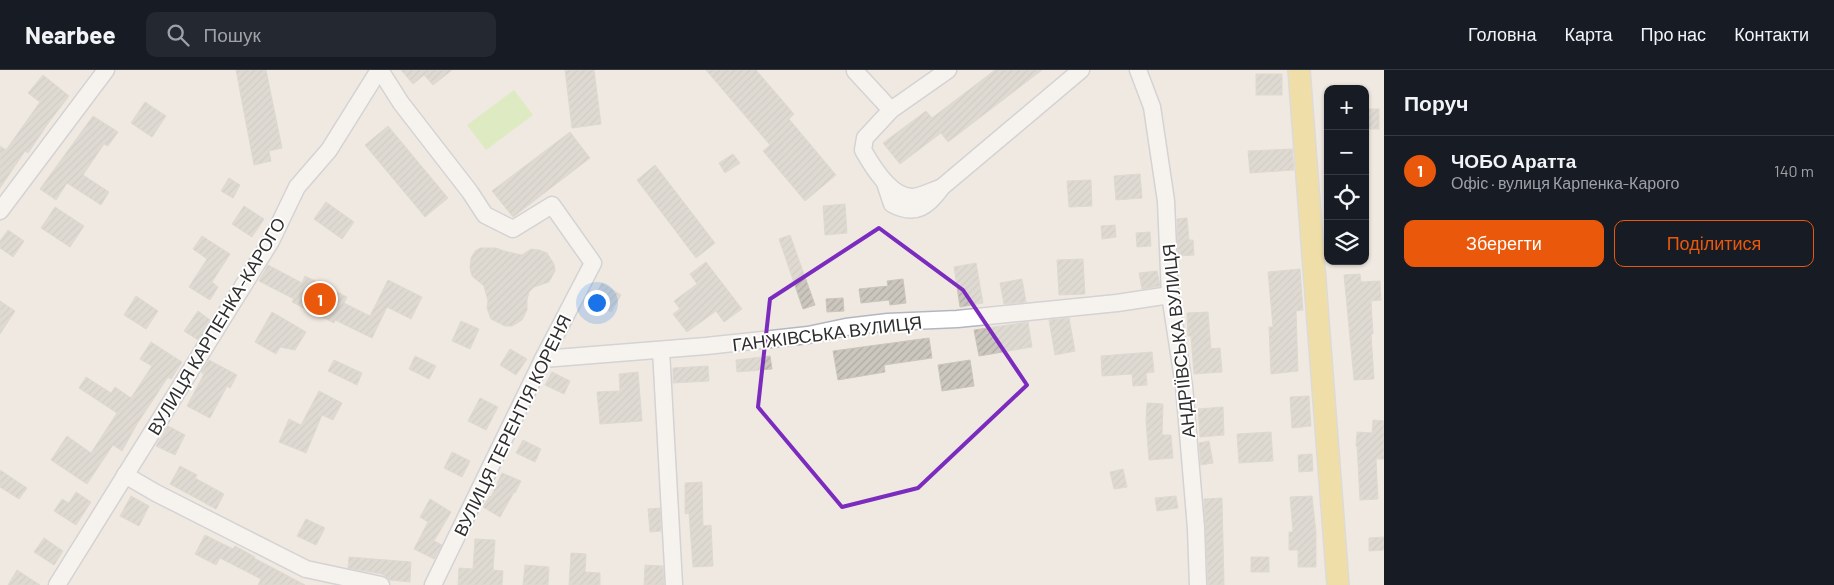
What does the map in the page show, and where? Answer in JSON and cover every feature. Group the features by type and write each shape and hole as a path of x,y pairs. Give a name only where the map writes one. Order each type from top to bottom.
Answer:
{"main road":[{"path":"1299,70 1338,585"}],"street":[{"path":"0,211 106,70"},
{"name":"ВУЛИЦЯ ТЕРЕНТІЯ КОРЕНЯ","path":"380,70 401,103 470,192 485,215 513,229 552,205 593,263 543,359 433,585"},
{"name":"ВУЛИЦЯ КАРПЕНКА-КАРОГО","path":"57,585 271,241 297,186 329,150 380,70"},
{"path":"857,70 855,71 891,110"},
{"path":"948,70 891,110 865,138 863,150 885,183 900,194 912,197 942,187 1081,70"},
{"name":"АНДРІЇВСЬКА ВУЛИЦЯ","path":"1138,70 1152,107 1166,201 1170,295 1184,386 1196,528 1198,585"},
{"name":"ГАНЖІВСЬКА ВУЛИЦЯ","path":"543,359 661,350 808,335 846,327 888,322 957,319 1117,303 1170,295"},
{"path":"661,350 674,585"},
{"path":"125,475 156,493 306,569 381,585"}],"highlighted area":[{"path":"879,228 963,290 1027,385 918,488 842,507 758,407 770,299"}],"green space":[{"path":"514,90 533,115 486,150 467,125"}],"building":[{"path":"236,70 266,70 282,148 269,151 271,161 254,165"},
{"path":"401,70 452,70 433,85 424,75 413,84"},
{"path":"565,70 594,70 601,124 572,128"},
{"path":"706,70 756,70 794,114 789,119 836,175 805,201 763,151 770,145"},
{"path":"995,70 1042,70 948,142 941,133 900,164 883,143 926,111 932,118"},
{"path":"1256,74 1282,74 1282,95 1256,95"},
{"path":"43,75 69,96 28,153 25,151 0,188 0,146 6,150 40,102 28,93"},
{"path":"145,102 166,116 152,137 131,123"},
{"path":"1369,109 1379,109 1379,129 1369,129"},
{"path":"93,116 118,132 108,146 104,144 83,175 109,192 101,205 67,183 56,200 40,189"},
{"path":"388,126 448,198 425,217 365,145"},
{"path":"570,132 590,158 513,217 492,191"},
{"path":"1292,149 1294,170 1250,173 1248,151"},
{"path":"733,154 740,163 725,173 719,163"},
{"path":"655,165 715,243 696,258 637,180"},
{"path":"1140,174 1142,198 1116,200 1114,176"},
{"path":"229,178 240,185 233,198 221,191"},
{"path":"1091,180 1092,206 1069,207 1067,181"},
{"path":"326,202 354,222 342,239 314,219"},
{"path":"845,204 847,233 825,235 823,206"},
{"path":"244,206 264,219 252,237 232,224"},
{"path":"55,207 84,226 70,247 41,228"},
{"path":"1187,218 1189,240 1193,240 1194,255 1178,256 1177,219"},
{"path":"1115,225 1116,237 1102,239 1101,226"},
{"path":"8,230 24,241 13,257 0,248 0,241"},
{"path":"1150,232 1151,246 1137,247 1136,233"},
{"path":"790,235 815,305 803,309 779,239"},
{"path":"202,236 230,254 212,282 218,287 210,300 189,287 207,259 193,249"},
{"path":"480,248 496,248 522,255 531,249 539,250 547,253 554,264 555,271 549,282 534,287 529,292 527,310 522,320 512,326 505,326 491,319 487,308 488,301 484,286 472,276 470,268 471,258 475,251"},
{"path":"1083,259 1085,294 1059,295 1057,260"},
{"path":"706,262 742,309 724,322 716,311 687,332 673,314 680,309 674,301 697,284 690,274"},
{"path":"976,263 983,303 960,307 954,267"},
{"path":"268,265 302,283 305,276 347,297 344,303 370,316 388,280 422,297 411,319 387,307 372,338 335,320 334,323 292,302 294,299 259,281"},
{"path":"1300,269 1303,310 1296,311 1298,371 1271,374 1269,327 1273,327 1268,272"},
{"path":"1157,271 1160,286 1142,289 1139,273"},
{"path":"1360,274 1361,282 1380,281 1381,300 1371,301 1374,379 1354,380 1344,275"},
{"path":"903,279 906,303 890,305 889,300 861,303 859,289 888,286 887,281"},
{"path":"1022,279 1026,302 1004,304 1000,283"},
{"path":"602,283 621,295 611,312 592,300"},
{"path":"136,296 158,311 146,329 124,315"},
{"path":"843,298 844,311 827,312 826,299"},
{"path":"0,301 15,311 0,334"},
{"path":"198,311 210,320 198,340 184,331"},
{"path":"272,312 306,332 295,350 280,347 276,354 255,342"},
{"path":"1208,312 1211,349 1220,348 1222,372 1194,374 1191,336 1188,336 1187,313"},
{"path":"1069,318 1075,351 1055,355 1049,320"},
{"path":"461,321 479,329 470,349 452,341"},
{"path":"1028,322 1032,347 979,356 974,330"},
{"path":"929,338 932,358 884,365 885,372 838,380 833,351"},
{"path":"151,342 182,362 171,379 168,377 137,424 122,451 113,445 87,484 51,460 67,436 91,453 117,413 79,388 86,377 111,393 115,387 131,398 152,366 140,359"},
{"path":"510,349 527,359 516,375 500,365"},
{"path":"1152,352 1154,372 1146,373 1147,385 1133,386 1132,374 1102,376 1101,356"},
{"path":"415,356 436,366 429,379 409,369"},
{"path":"770,356 772,369 737,372 736,360"},
{"path":"209,360 237,375 230,388 227,386 210,418 187,406 204,374 201,372"},
{"path":"334,360 362,373 357,385 328,371"},
{"path":"970,360 974,386 942,391 938,365"},
{"path":"708,366 709,381 673,383 673,368"},
{"path":"552,372 570,381 564,394 545,385"},
{"path":"638,372 642,421 600,424 597,392 620,391 619,374"},
{"path":"319,391 342,403 333,420 322,415 306,453 279,442 289,419 301,425"},
{"path":"1309,396 1311,426 1292,428 1290,397"},
{"path":"480,398 498,407 486,430 468,421"},
{"path":"1147,403 1163,404 1162,435 1171,435 1173,458 1149,460 1146,421"},
{"path":"1223,407 1224,435 1200,437 1198,409"},
{"path":"1373,420 1384,421 1384,459 1376,459 1378,499 1360,500 1356,446 1357,432 1372,433"},
{"path":"168,426 185,435 175,455 156,446"},
{"path":"1271,432 1273,461 1239,463 1237,434"},
{"path":"523,440 541,449 535,462 516,453"},
{"path":"1209,441 1213,463 1201,465 1199,443"},
{"path":"452,452 470,461 462,477 444,468"},
{"path":"1312,454 1313,471 1299,472 1298,455"},
{"path":"180,466 197,475 195,478 224,494 216,509 170,484"},
{"path":"1123,469 1127,487 1114,489 1110,472"},
{"path":"0,470 27,488 19,499 0,487"},
{"path":"502,473 521,481 500,517 483,507 491,497"},
{"path":"702,482 703,526 711,525 713,566 693,567 689,513 685,514 685,483"},
{"path":"76,492 91,502 76,525 54,511 62,499 69,503"},
{"path":"131,496 149,506 139,526 120,516"},
{"path":"1176,496 1178,508 1157,511 1155,498"},
{"path":"1312,496 1316,533 1316,567 1298,567 1298,550 1289,550 1289,532 1293,532 1290,497"},
{"path":"1222,498 1224,585 1208,585 1204,499"},
{"path":"430,499 451,512 434,541 442,545 434,559 414,549 428,522 420,517"},
{"path":"660,508 661,531 650,532 648,509"},
{"path":"306,519 325,528 316,545 297,536"},
{"path":"205,535 233,549 235,546 305,585 258,585 261,579 220,558 216,565 195,554"},
{"path":"1384,537 1384,550 1369,551 1369,538"},
{"path":"44,538 63,551 54,565 34,552"},
{"path":"475,539 495,540 493,570 503,571 502,585 458,585 459,568 473,569"},
{"path":"571,553 586,554 585,572 600,573 600,585 569,585"},
{"path":"349,557 411,562 410,582 390,580 382,574 348,568"},
{"path":"1251,557 1269,557 1269,572 1251,572"},
{"path":"525,565 549,567 548,585 523,585"},
{"path":"645,565 663,566 664,585 644,585"},
{"path":"17,570 40,585 8,585"}],"place":[{"name":"ЧОБО Аратта","path":"320,299"}]}
